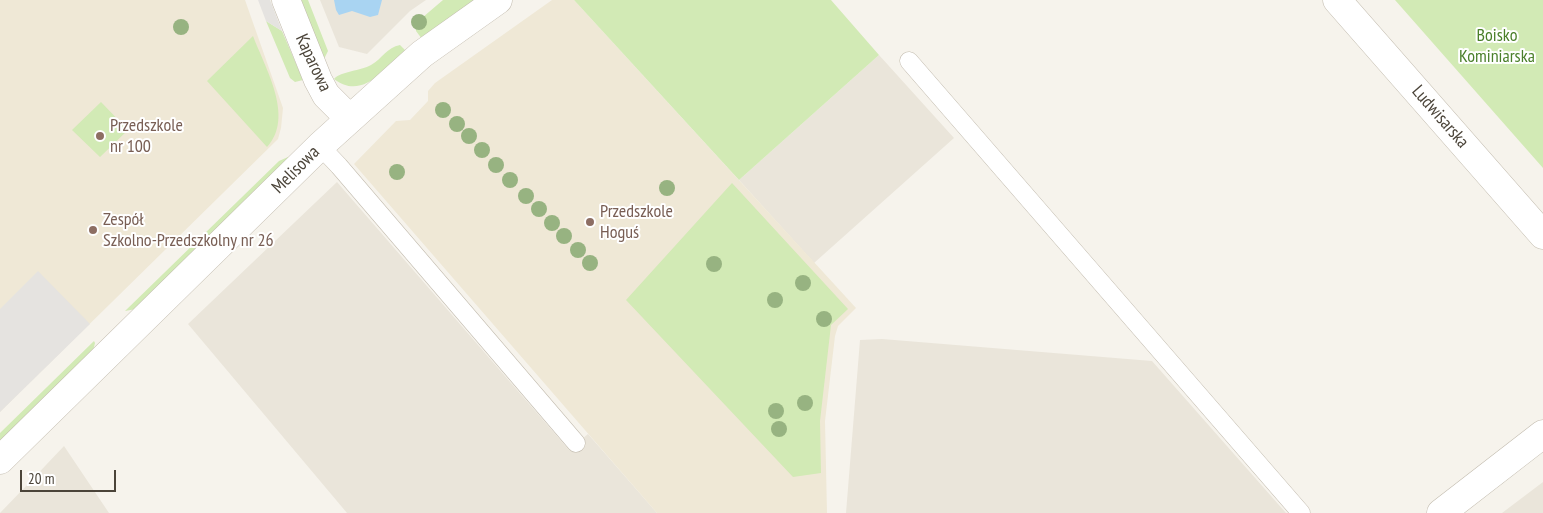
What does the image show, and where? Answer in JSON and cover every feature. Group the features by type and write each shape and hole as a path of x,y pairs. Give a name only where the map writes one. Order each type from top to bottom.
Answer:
{"street":[{"name":"Kaparowa","path":"286,0 318,80 326,95 350,119"},
{"name":"Melisowa","path":"0,460 320,146 422,54 498,0"},
{"name":"Ludwisarska","path":"1337,0 1543,235"},
{"path":"1441,513 1543,434"}],"lane":[{"path":"909,61 1301,513"},
{"path":"320,146 576,443"}],"shaded area":[{"name":"Zespół Szkolno-Przedszkolny nr 26","path":"0,0 245,0 283,108 278,139 0,412"},
{"path":"258,0 270,0 282,31 266,21"},
{"path":"320,0 426,0 410,11 367,54 339,47"},
{"name":"Przedszkole Hoguś","path":"552,0 574,0 856,308 838,326 835,336 825,421 827,513 657,513 354,164 396,121 410,120 428,101 428,91 435,83"},
{"path":"879,55 954,138 814,263 739,180"},
{"path":"337,182 569,450 588,434 657,513 347,513 188,324"},
{"path":"38,271 90,324 0,412 0,309"},
{"path":"882,339 1152,361 1286,513 846,513 860,340"},
{"path":"64,446 109,513 0,513 27,485"},
{"path":"1543,482 1543,513 1502,513"}],"green space":[{"path":"298,0 308,0 328,51 322,60"},
{"path":"443,0 476,0 422,39 416,31 416,23"},
{"path":"574,0 831,0 879,55 739,180"},
{"name":"Boisko Kominiarska","path":"1395,0 1543,0 1543,168"},
{"path":"266,21 282,31 303,80 295,82 290,78"},
{"path":"253,36 270,77 278,107 275,135 267,147 207,81"},
{"path":"400,45 406,51 373,80 354,86 344,85 334,79 341,74 371,65 392,48"},
{"path":"101,102 128,130 100,157 72,130"},
{"path":"288,157 290,159 136,309 125,311 279,161"},
{"path":"732,183 848,309 831,325 820,421 821,473 793,477 626,300"},
{"path":"94,341 93,351 0,442 0,433"}],"water":[{"path":"334,0 382,0 378,15 370,17 352,11 339,15"}],"place":[{"name":"Przedszkole nr 100","path":"100,136"},
{"name":"Przedszkole Hoguś","path":"590,222"},
{"name":"Zespół Szkolno-Przedszkolny nr 26","path":"93,230"}]}
